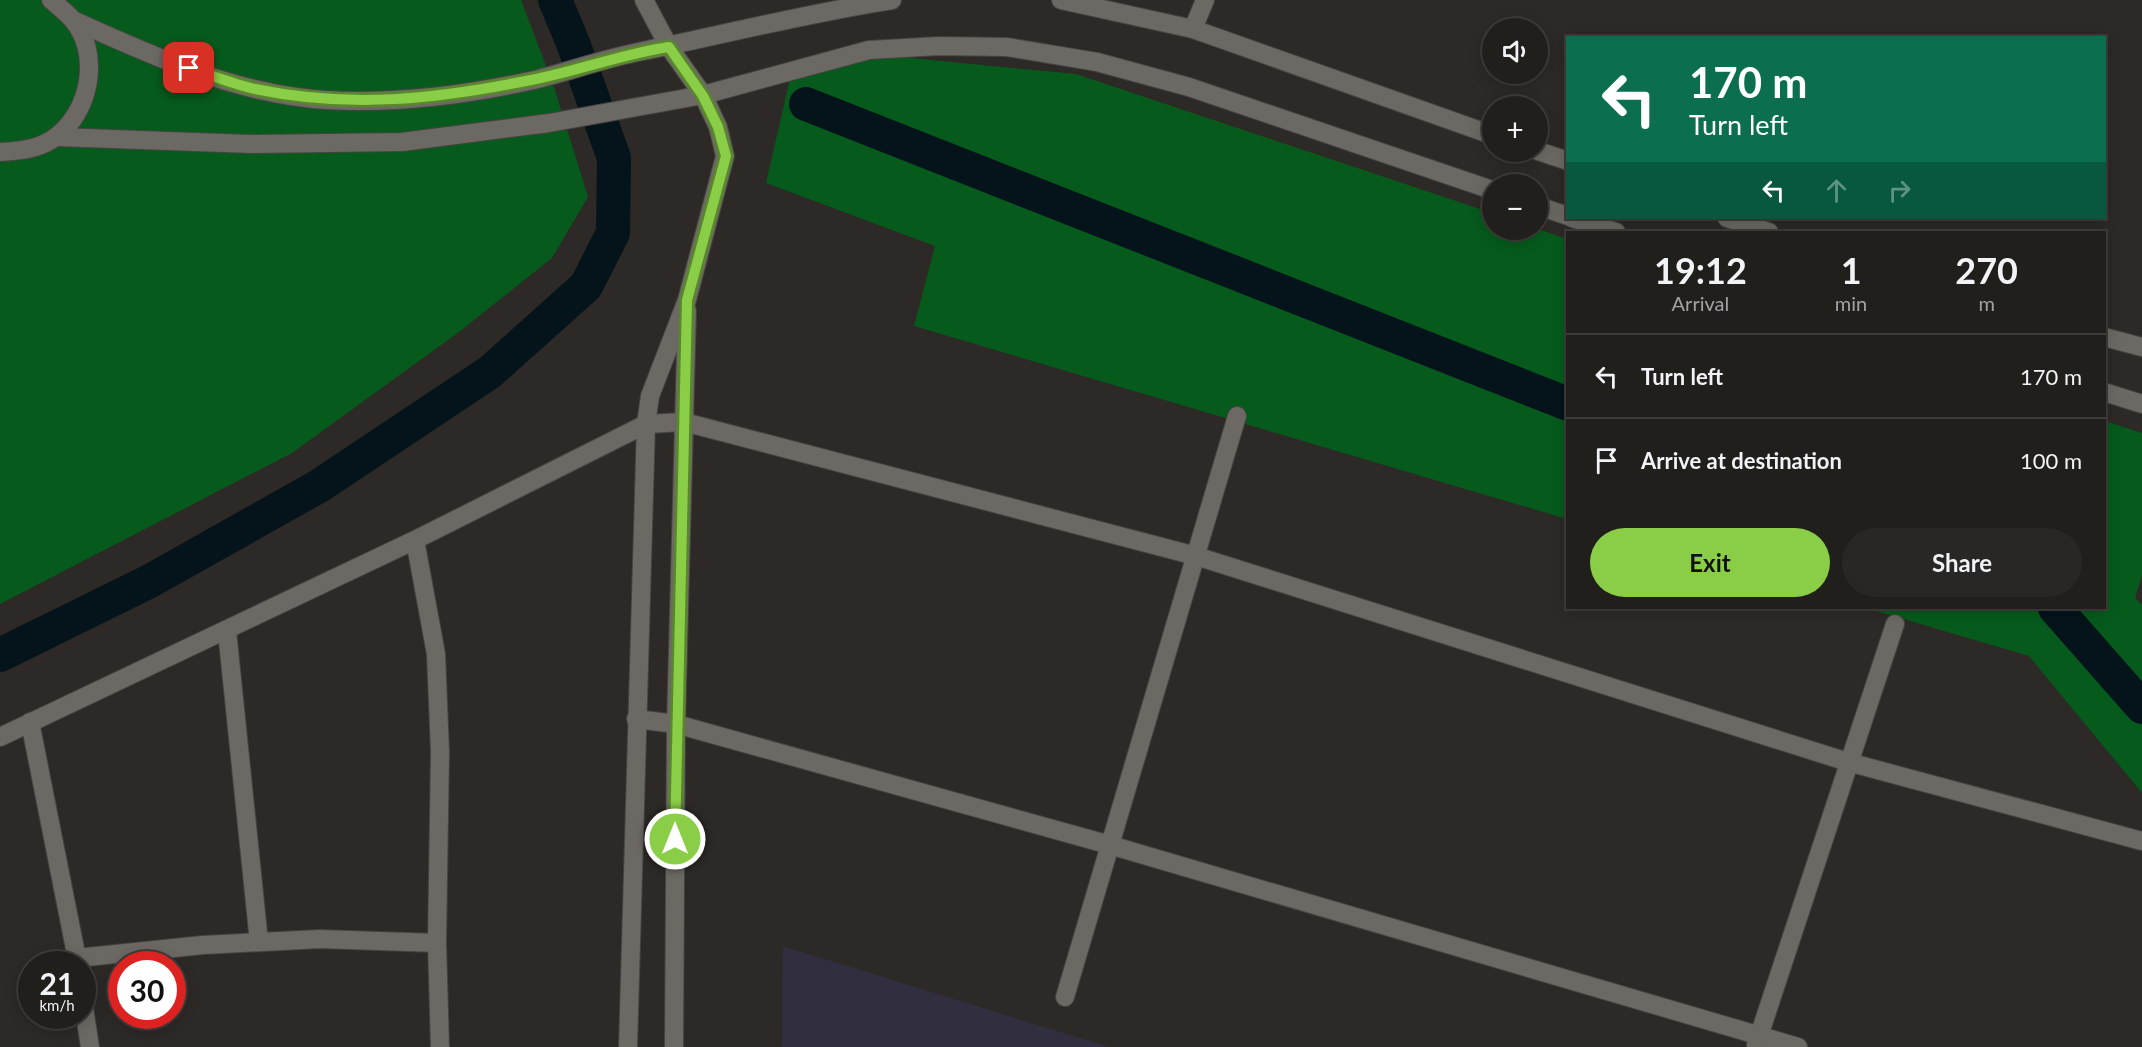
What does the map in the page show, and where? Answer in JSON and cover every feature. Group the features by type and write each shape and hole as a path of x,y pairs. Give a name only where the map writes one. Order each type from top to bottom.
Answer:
{"street":[{"path":"51,0 73,20 147,54 253,89 325,100 406,100 533,80 643,51 669,47 848,3 892,0"},
{"path":"628,1047 646,424 650,396 687,300 726,156 718,127 703,96 669,47 644,0"},
{"path":"1061,0 1193,29 1482,131"},
{"path":"1193,29 1204,0"},
{"path":"57,137 78,112 89,81 87,49 73,20"},
{"path":"0,152 27,150 57,137 251,144 402,142 549,123 703,96 869,50 939,46 1007,47 1097,62 1189,87 1482,187"},
{"path":"1548,154 1566,160"},
{"path":"1548,209 1566,215"},
{"path":"1575,219 1613,231"},
{"path":"1730,219 1766,231"},
{"path":"674,1047 676,724 687,300"},
{"path":"2106,338 2142,347"},
{"path":"2106,393 2142,404"},
{"path":"1065,997 1237,416"},
{"path":"0,737 415,540 646,424 684,422 1196,556 1848,762 2142,841"},
{"path":"415,540 436,654 440,752 437,943 440,1047"},
{"path":"1757,1041 1895,624"},
{"path":"227,631 259,942"},
{"path":"636,719 676,724 1110,845 1757,1041 1798,1047"},
{"path":"30,722 76,951"},
{"path":"96,959 259,942 320,939 437,943"},
{"path":"87,1029 90,1047"}],"shaded area":[{"path":"783,946 1109,1047 782,1047"}],"green space":[{"path":"0,0 521,0 554,87 588,197 552,258 459,332 292,453 0,604"},
{"path":"838,51 1076,74 1482,210 1482,240 1548,240 1548,232 1566,239 1566,519 914,326 935,246 766,183 791,74"},
{"path":"2106,421 2142,433 2142,575 2135,598 2142,605 2142,793 2029,656 1869,609 2106,609"}],"waterway":[{"path":"0,655 150,581 319,486 490,372 586,286 613,233 614,158 573,43 555,0"},
{"path":"806,104 1566,403"},
{"path":"2056,609 2142,707"}],"route":[{"path":"189,68 253,89 325,100 406,100 533,80 643,51 669,47 703,96 718,127 726,156 687,300 675,839"}]}
